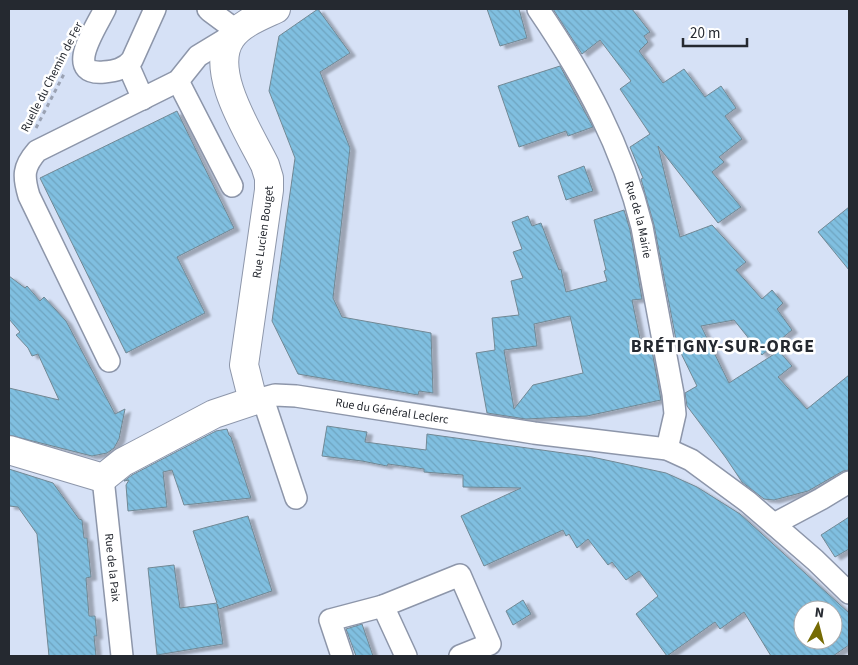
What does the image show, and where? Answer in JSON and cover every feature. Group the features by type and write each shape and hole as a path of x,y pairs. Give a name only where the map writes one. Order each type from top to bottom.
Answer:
{"main road":[{"path":"234,34 247,24 276,9"},
{"name":"Rue Lucien Bouget","path":"234,34 225,48 224,65 228,92 265,165 269,178 269,190 244,365 258,400"},
{"name":"Rue du Général Leclerc","path":"103,478 124,462 214,414 258,400"},
{"path":"9,450 103,478"}],"street":[{"path":"105,9 84,52 84,65 88,70 98,72 116,71 128,65 155,9"},
{"path":"109,361 29,196 25,183 25,171 29,161 37,151 178,82 198,56 234,34 208,9"},
{"name":"Rue de la Mairie","path":"538,9 576,65 596,102 636,201 673,394 675,414 666,449"},
{"path":"128,65 144,99"},
{"path":"178,82 232,186"},
{"name":"Rue du Général Leclerc","path":"258,400 275,395 296,396 534,433 666,449 692,460 774,524 849,593"},
{"path":"258,400 296,498"},
{"name":"Rue de la Paix","path":"103,478 122,656"},
{"path":"774,524 849,482"},
{"path":"342,656 330,620 383,606 460,575 490,644 460,656"},
{"path":"383,606 406,656"}],"path":[{"name":"Ruelle du Chemin de Fer","path":"34,132 65,70"}],"building":[{"path":"318,9 350,53 320,72 350,148 333,298 342,317 431,333 433,393 419,391 418,395 298,374 272,321 295,158 269,91 279,36"},
{"path":"487,9 519,9 527,38 500,46"},
{"path":"553,9 632,9 650,32 644,36 648,42 639,51 663,83 684,69 705,97 721,86 736,108 725,116 742,139 719,157 724,162 712,172 741,207 718,223 658,146 680,237 712,225 746,262 736,270 762,299 772,290 783,303 777,309 792,330 762,355 734,320 701,326 729,383 779,351 792,366 778,377 807,409 849,375 849,470 843,471 808,491 774,500 764,499 742,482 687,406 685,393 697,386 677,345 654,225 641,179 643,178 630,147 650,134 620,89 631,81 600,40 582,54"},
{"path":"560,66 593,127 568,136 566,131 519,147 498,86"},
{"path":"177,111 234,228 177,257 205,313 126,353 40,178"},
{"path":"584,166 593,191 566,200 558,176"},
{"path":"849,207 849,270 818,232"},
{"path":"624,210 630,230 642,299 632,300 643,353 652,351 661,400 587,416 526,419 487,413 476,353 495,350 492,318 519,315 511,281 523,278 513,252 522,249 512,222 528,216 532,226 541,223 559,270 561,269 566,292 607,281 594,220","holes":["570,316 583,373 533,385 514,409 504,350 537,346 534,324"]},
{"path":"9,276 25,288 27,286 40,301 44,297 66,321 115,414 125,409 119,439 114,448 107,453 92,456 9,435 9,388 59,400 38,354 32,356 28,348 16,335 20,332 9,319"},
{"path":"327,426 367,432 365,442 426,450 427,434 592,457 666,473 697,487 740,514 835,600 793,600 793,650 842,650 833,656 771,656 744,612 720,629 715,622 667,656 636,614 658,596 639,571 626,580 612,562 608,565 588,539 577,548 569,534 566,536 563,530 484,566 461,516 521,488 463,487 463,475 424,472 424,469 388,464 387,466 322,456"},
{"path":"227,429 251,498 184,505 172,470 163,472 167,507 128,511 126,485 129,480 124,481 216,431"},
{"path":"9,469 53,483 79,519 82,520 84,538 87,538 91,577 86,578 89,616 95,616 96,656 49,656 37,534 18,507 9,506"},
{"path":"248,516 272,591 219,609 217,604 223,644 157,655 148,568 174,565 180,608 217,603 193,531"},
{"path":"849,517 849,549 835,557 821,535"},
{"path":"523,600 531,614 513,625 506,611"},
{"path":"843,608 849,613 849,645 843,649"},
{"path":"362,624 373,656 356,656 346,629"}],"district":[{"name":"BRÉTIGNY-SUR-ORGE","path":"723,346"}]}
